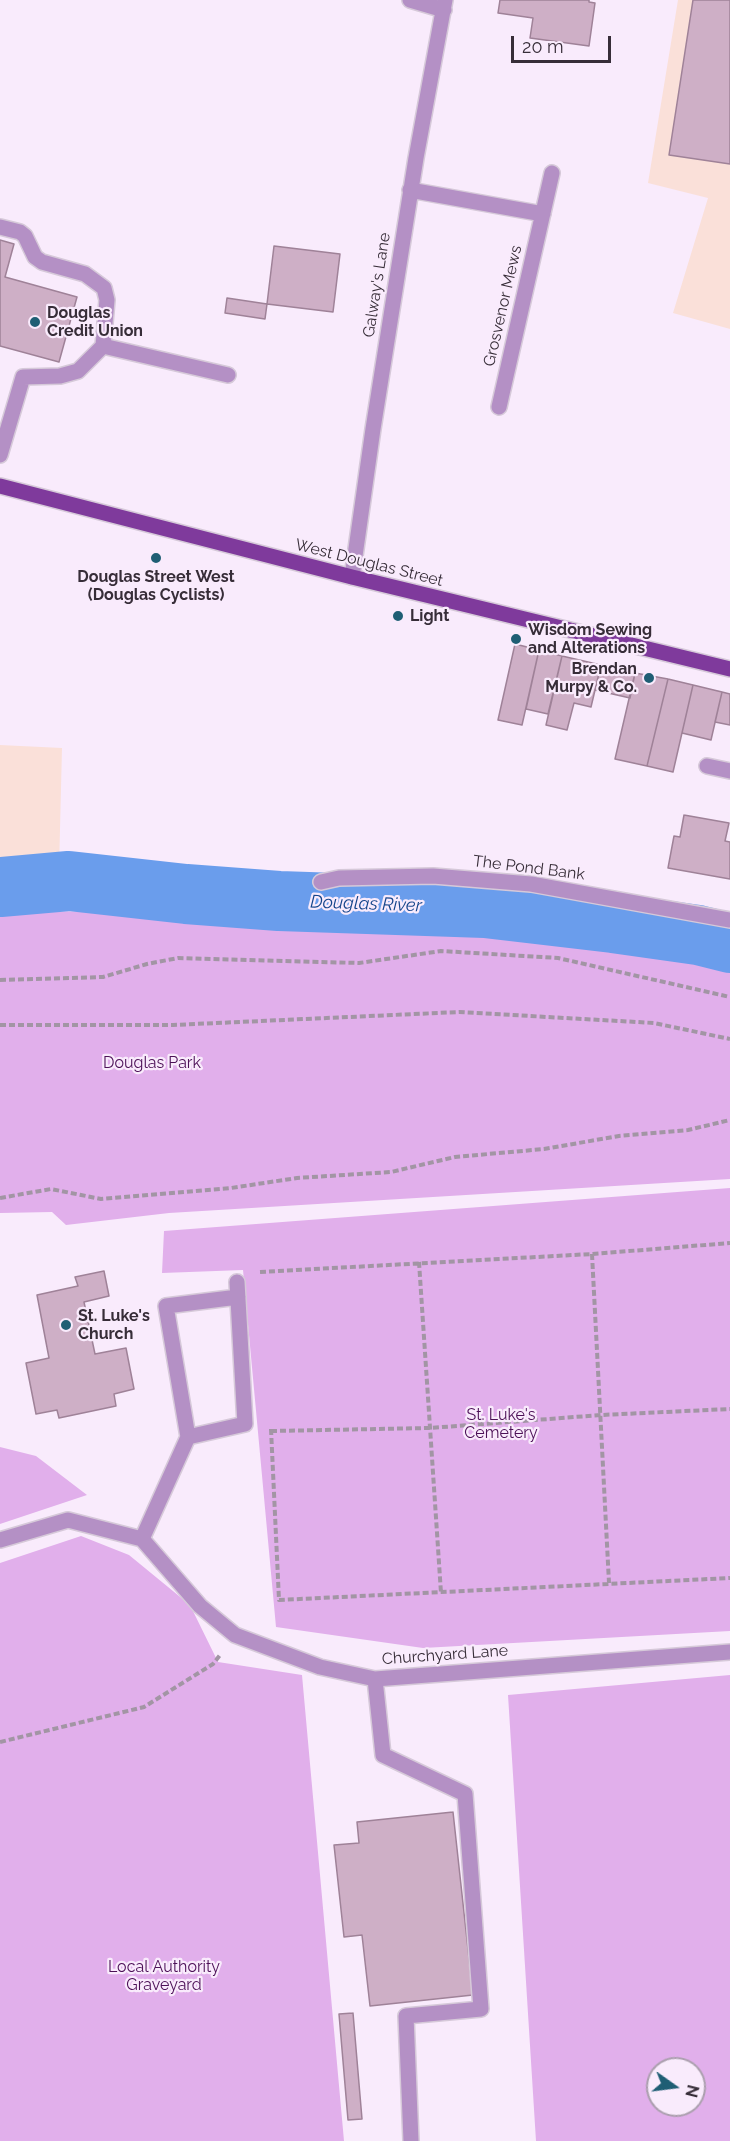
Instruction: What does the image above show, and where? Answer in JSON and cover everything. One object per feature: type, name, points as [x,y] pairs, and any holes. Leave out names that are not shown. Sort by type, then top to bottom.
[{"type":"main road","name":"West Douglas Street","points":[[0,486],[352,577],[730,669]]},
{"type":"street","points":[[410,0],[445,5]]},
{"type":"street","name":"Galway's Lane","points":[[352,577],[410,190],[445,5]]},
{"type":"street","name":"Grosvenor Mews","points":[[499,407],[552,173]]},
{"type":"street","points":[[410,190],[543,214]]},
{"type":"street","points":[[0,227],[20,232],[25,236],[35,257],[42,262],[85,273],[104,288],[107,300],[103,346],[78,371],[60,376],[22,377],[0,455]]},
{"type":"street","points":[[103,346],[228,375]]},
{"type":"street","points":[[706,766],[730,771]]},
{"type":"street","name":"The Pond Bank","points":[[321,882],[339,879],[433,876],[531,884],[730,920]]},
{"type":"street","points":[[0,1540],[68,1520],[142,1539],[188,1437],[166,1306],[238,1289],[245,1424],[188,1437]]},
{"type":"street","name":"Churchyard Lane","points":[[142,1539],[200,1606],[235,1635],[320,1667],[375,1679],[730,1652]]},
{"type":"street","points":[[375,1679],[383,1755],[465,1794],[481,2009],[406,2016],[411,2141]]},
{"type":"path","points":[[0,980],[103,977],[178,958],[359,963],[441,951],[558,958],[730,998]]},
{"type":"path","points":[[0,1025],[173,1025],[459,1012],[654,1023],[730,1040]]},
{"type":"path","points":[[0,1198],[51,1189],[101,1199],[231,1188],[297,1178],[391,1172],[455,1156],[544,1149],[619,1136],[688,1130],[730,1120]]},
{"type":"path","points":[[264,1281],[263,1270],[592,1254],[730,1243]]},
{"type":"path","points":[[592,1254],[609,1583]]},
{"type":"path","points":[[419,1262],[441,1593]]},
{"type":"path","points":[[271,1431],[430,1428],[601,1415],[730,1409]]},
{"type":"path","points":[[270,1419],[279,1600],[730,1578]]},
{"type":"path","points":[[0,1742],[144,1707],[213,1664],[235,1635]]},
{"type":"shaded area","points":[[678,0],[730,0],[730,329],[673,313],[708,198],[648,183]]},
{"type":"shaded area","points":[[0,745],[62,748],[59,870],[35,879],[0,880]]},
{"type":"green space","name":"Douglas Park","points":[[0,911],[548,914],[730,939],[730,1179],[169,1213],[66,1225],[52,1212],[0,1213]]},
{"type":"green space","name":"St. Luke's Cemetery","points":[[730,1188],[730,1631],[423,1648],[276,1627],[243,1270],[162,1273],[164,1231]]},
{"type":"green space","points":[[0,1447],[36,1456],[87,1495],[0,1524]]},
{"type":"green space","name":"Local Authority Graveyard","points":[[81,1536],[129,1555],[190,1605],[218,1662],[302,1675],[344,2141],[0,2141],[0,1563]]},
{"type":"green space","points":[[730,1675],[730,2141],[536,2141],[508,1695]]},
{"type":"building","points":[[500,0],[589,0],[595,3],[589,46],[530,38],[533,18],[498,13]]},
{"type":"building","points":[[693,0],[730,0],[730,164],[669,155]]},
{"type":"building","name":"Douglas Credit Union","points":[[0,240],[14,244],[5,277],[77,297],[59,362],[0,346]]},
{"type":"building","points":[[274,246],[340,254],[333,312],[267,304]]},
{"type":"building","points":[[227,298],[267,304],[265,319],[225,313]]},
{"type":"building","points":[[515,644],[539,650],[522,725],[498,720]]},
{"type":"building","points":[[539,650],[562,656],[548,714],[526,709]]},
{"type":"building","points":[[562,656],[601,665],[591,707],[574,703],[567,730],[546,725]]},
{"type":"building","points":[[601,665],[635,673],[630,698],[595,690]]},
{"type":"building","points":[[635,673],[668,679],[647,766],[615,759]]},
{"type":"building","points":[[668,679],[693,685],[673,772],[647,766]]},
{"type":"building","points":[[693,685],[722,692],[711,740],[682,733]]},
{"type":"building","points":[[722,692],[730,694],[730,725],[715,722]]},
{"type":"building","points":[[684,815],[729,823],[725,841],[730,842],[730,879],[668,868],[674,836],[680,837]]},
{"type":"building","name":"St. Luke's Church","points":[[104,1271],[109,1296],[84,1302],[95,1354],[126,1348],[134,1389],[114,1394],[116,1406],[59,1418],[57,1410],[36,1414],[26,1363],[49,1358],[37,1295],[78,1286],[75,1277]]},
{"type":"building","points":[[453,1812],[473,1995],[370,2006],[362,1935],[344,1937],[334,1845],[359,1843],[357,1822]]},
{"type":"building","points":[[353,2013],[362,2119],[348,2120],[339,2014]]},
{"type":"waterway","name":"Douglas River","points":[[0,887],[69,881],[186,894],[279,901],[485,908],[698,935],[730,943]]},
{"type":"place","name":"Douglas Credit Union","points":[[35,322]]},
{"type":"place","name":"Douglas Street West (Douglas Cyclists)","points":[[156,558]]},
{"type":"place","name":"Light","points":[[398,616]]},
{"type":"place","name":"Wisdom Sewing and Alterations","points":[[516,639]]},
{"type":"place","name":"Brendan Murpy & Co.","points":[[649,678]]},
{"type":"place","name":"St. Luke's Church","points":[[66,1325]]}]
